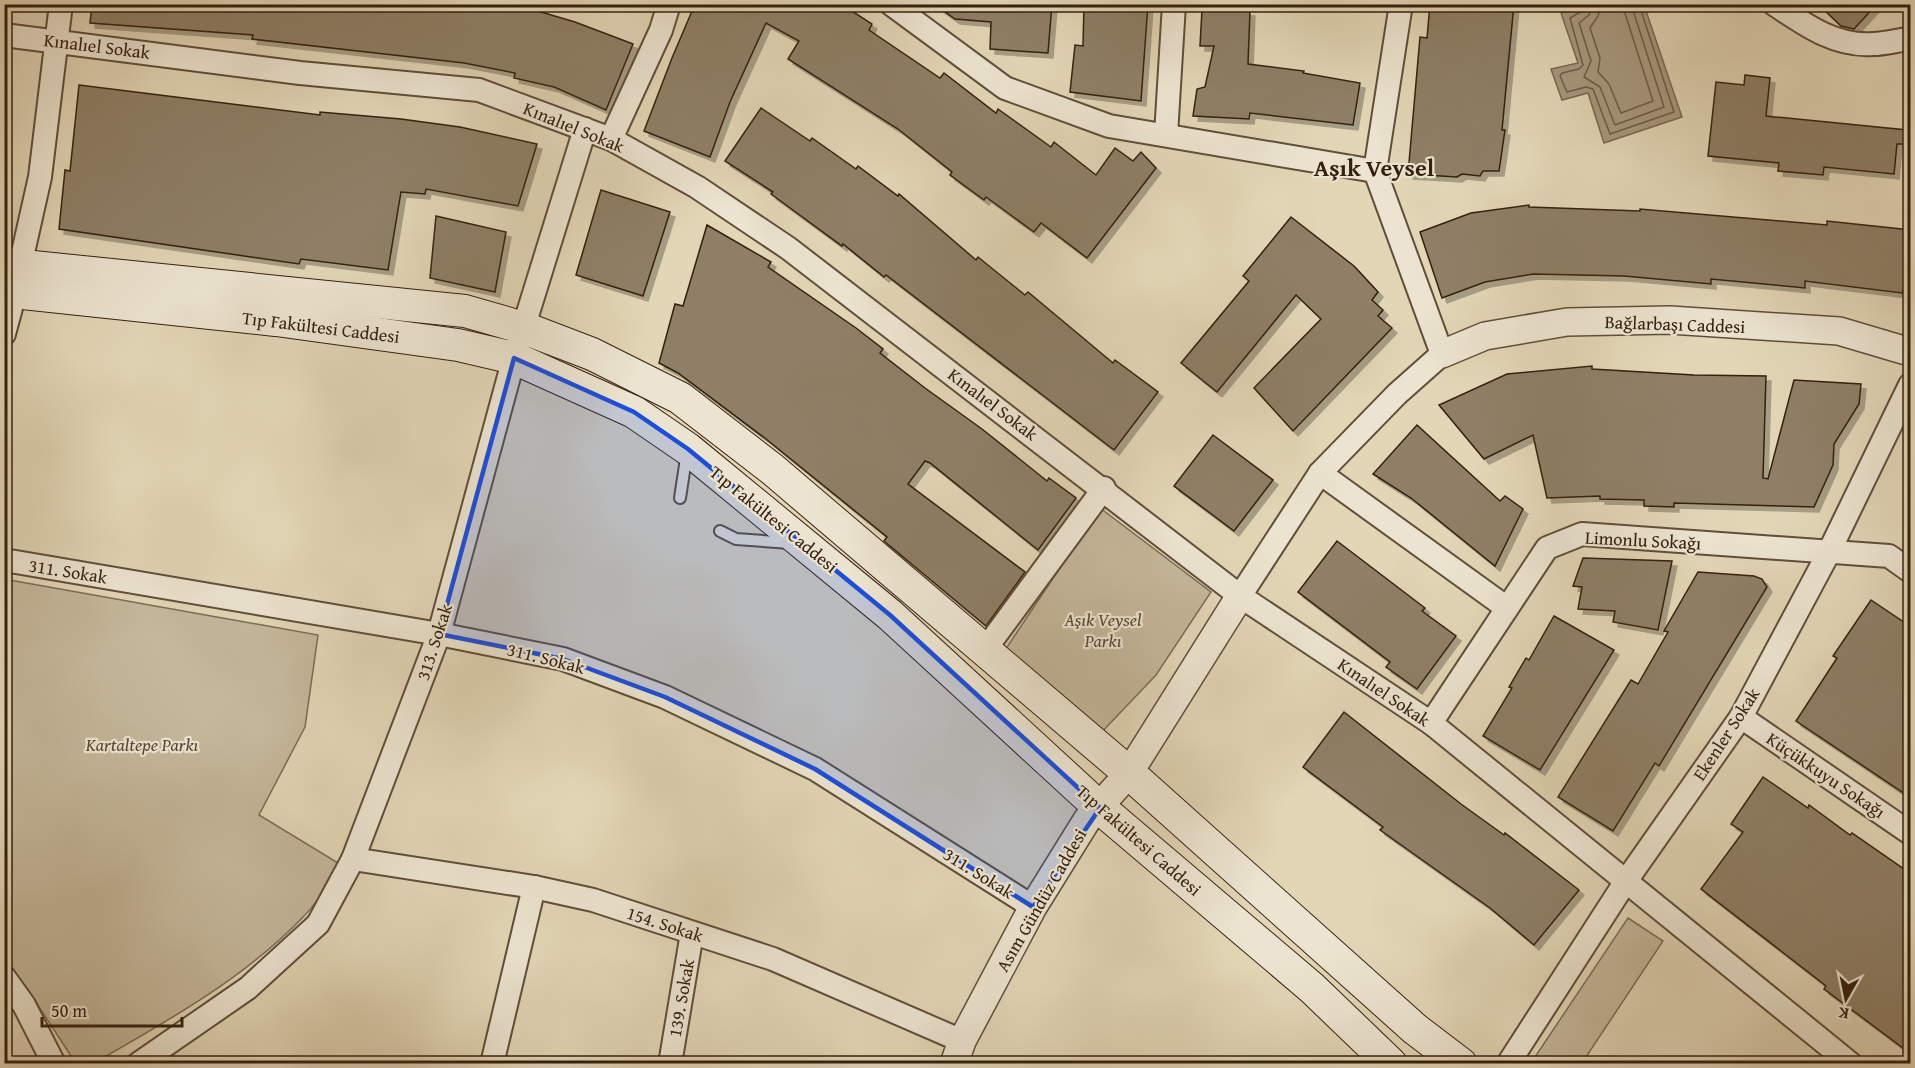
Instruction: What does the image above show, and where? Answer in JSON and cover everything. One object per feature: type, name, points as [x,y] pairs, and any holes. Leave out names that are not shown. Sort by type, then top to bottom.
[{"type":"main road","points":[[11,278],[465,311],[524,328],[592,354],[680,398],[772,469],[1129,773],[1415,1029],[1461,1064]]},
{"type":"main road","name":"Tıp Fakültesi Caddesi","points":[[11,278],[276,320],[458,345],[514,358],[634,412],[687,449],[890,615],[1100,808],[1312,988],[1390,1064]]},
{"type":"street","points":[[4,334],[11,278],[40,177],[61,4]]},
{"type":"street","points":[[611,139],[661,30],[669,4]]},
{"type":"street","points":[[891,4],[1005,88],[1110,126],[1375,171]]},
{"type":"street","points":[[1166,135],[1174,4]]},
{"type":"street","points":[[1240,596],[1320,473],[1397,394],[1442,354],[1375,171],[1401,4]]},
{"type":"street","points":[[1774,4],[1815,31],[1848,43],[1874,45],[1905,37]]},
{"type":"street","name":"Kınalıel Sokak","points":[[4,35],[300,73],[479,90],[611,139],[697,187],[788,248],[1104,488],[1240,596],[1431,723],[1851,1064]]},
{"type":"street","name":"313. Sokak","points":[[138,1064],[248,988],[318,924],[354,859],[439,634],[514,358],[585,129]]},
{"type":"street","name":"Bağlarbaşı Caddesi","points":[[1442,354],[1485,336],[1567,322],[1670,320],[1839,331],[1911,352]]},
{"type":"street","name":"Ekenler Sokak","points":[[1508,1064],[1626,881],[1740,717],[1828,554],[1911,385]]},
{"type":"street","points":[[1320,473],[1507,608]]},
{"type":"street","points":[[984,651],[1104,488]]},
{"type":"street","name":"Limonlu Sokağı","points":[[1431,723],[1547,548],[1582,534],[1828,554],[1890,556],[1911,571]]},
{"type":"street","name":"311. Sokak","points":[[4,560],[439,634],[563,658],[665,697],[814,769],[1033,907]]},
{"type":"street","name":"Asım Gündüz Caddesi","points":[[958,1052],[1033,907],[1087,820],[1129,773],[1240,596]]},
{"type":"street","name":"Küçükkuyu Sokağı","points":[[1740,717],[1911,833]]},
{"type":"street","name":"154. Sokak","points":[[354,859],[534,887],[593,900],[773,959],[958,1052]]},
{"type":"street","points":[[492,1064],[534,887]]},
{"type":"street","name":"139. Sokak","points":[[670,1064],[692,933]]},
{"type":"street","points":[[4,976],[24,1005],[54,1064]]},
{"type":"lane","points":[[680,498],[687,449]]},
{"type":"lane","points":[[720,531],[736,539],[806,544]]},
{"type":"highlighted area","points":[[514,358],[634,412],[688,449],[890,615],[1100,808],[1033,907],[815,769],[665,697],[563,659],[439,634]]},
{"type":"green space","name":"Aşık Veysel Parkı","points":[[1100,508],[1211,592],[1156,675],[1098,736],[1003,653]]},
{"type":"green space","name":"Kartaltepe Parkı","points":[[4,579],[318,635],[305,727],[259,815],[343,866],[308,911],[256,960],[204,998],[94,1063],[81,1063],[73,1059],[26,987],[5,962]]},
{"type":"green space","points":[[1628,918],[1663,941],[1582,1063],[1531,1063]]},
{"type":"water","points":[[1586,5],[1644,5],[1682,117],[1604,143],[1588,93],[1562,100],[1551,69],[1578,63],[1561,13]]},
{"type":"building","points":[[92,4],[514,4],[575,22],[633,44],[606,110],[554,87],[514,78],[515,73],[464,63],[252,39],[253,35],[90,23]]},
{"type":"building","points":[[695,4],[841,4],[872,24],[869,30],[940,78],[944,73],[996,113],[998,109],[1051,147],[1054,142],[1096,175],[1115,148],[1133,161],[1141,152],[1156,168],[1087,258],[1041,223],[1034,232],[986,197],[984,200],[950,175],[952,172],[898,129],[788,59],[799,41],[766,23],[730,102],[710,157],[644,131]]},
{"type":"building","points":[[934,4],[1052,4],[1048,53],[990,49],[991,22],[955,19]]},
{"type":"building","points":[[1084,4],[1148,4],[1141,101],[1070,92],[1075,45],[1083,46]]},
{"type":"building","points":[[1430,4],[1514,4],[1502,130],[1505,130],[1499,171],[1483,171],[1480,176],[1462,174],[1457,177],[1408,174],[1420,37],[1427,38]]},
{"type":"building","points":[[1818,4],[1877,4],[1854,29],[1841,26]]},
{"type":"building","points":[[1202,9],[1250,11],[1248,64],[1304,71],[1303,73],[1360,83],[1353,125],[1250,113],[1249,119],[1193,116],[1197,89],[1205,87],[1214,46],[1200,46]]},
{"type":"building","points":[[1745,75],[1770,78],[1766,116],[1907,130],[1905,144],[1897,144],[1894,174],[1824,167],[1823,175],[1778,171],[1779,163],[1708,156],[1716,82],[1744,85]]},
{"type":"building","points":[[79,85],[320,115],[320,112],[401,119],[460,127],[537,144],[518,206],[426,189],[425,194],[401,192],[388,270],[301,259],[299,264],[59,229],[65,170],[70,171]]},
{"type":"building","points":[[761,108],[810,141],[812,138],[856,169],[858,166],[898,196],[899,194],[976,260],[978,257],[1025,295],[1028,292],[1113,363],[1115,360],[1158,392],[1114,450],[886,275],[884,277],[843,244],[842,246],[771,194],[773,192],[725,161]]},
{"type":"building","points":[[601,190],[670,212],[643,296],[576,275]]},
{"type":"building","points":[[1529,205],[1529,207],[1640,211],[1640,209],[1827,225],[1827,221],[1911,230],[1911,270],[1902,293],[1805,281],[1805,288],[1711,279],[1711,284],[1624,276],[1533,274],[1485,282],[1442,298],[1420,232],[1471,213]]},
{"type":"building","points":[[436,216],[506,232],[495,292],[430,278]]},
{"type":"building","points":[[1291,217],[1354,266],[1378,292],[1372,300],[1383,310],[1378,316],[1392,328],[1293,431],[1254,388],[1321,319],[1296,295],[1217,392],[1181,363],[1249,281],[1243,276]]},
{"type":"building","points":[[707,225],[771,262],[768,267],[856,328],[883,349],[880,353],[925,388],[982,429],[1047,481],[1049,478],[1076,498],[1038,550],[930,463],[925,461],[908,484],[1025,572],[986,626],[884,541],[887,537],[766,439],[678,373],[659,363],[675,304],[683,306]]},
{"type":"building","points":[[1592,366],[1592,369],[1694,375],[1766,376],[1763,478],[1768,479],[1794,380],[1861,384],[1859,404],[1834,444],[1833,465],[1814,507],[1674,503],[1674,507],[1644,506],[1644,500],[1600,499],[1600,496],[1547,498],[1533,435],[1484,459],[1439,405],[1507,374]]},
{"type":"building","points":[[1417,425],[1500,501],[1505,496],[1523,509],[1495,566],[1411,498],[1373,474]]},
{"type":"building","points":[[1213,435],[1273,480],[1234,531],[1174,486]]},
{"type":"building","points":[[1337,541],[1425,608],[1422,611],[1456,636],[1417,689],[1386,667],[1390,662],[1298,592]]},
{"type":"building","points":[[1583,558],[1672,561],[1658,630],[1613,622],[1615,611],[1578,609],[1582,587],[1573,586]]},
{"type":"building","points":[[1698,572],[1754,576],[1762,579],[1767,587],[1659,766],[1655,763],[1613,831],[1558,797],[1631,680],[1638,684],[1668,632],[1664,631]]},
{"type":"building","points":[[1871,600],[1911,627],[1911,798],[1796,721],[1837,658],[1833,656]]},
{"type":"building","points":[[1554,616],[1614,650],[1540,770],[1483,736],[1512,688],[1509,687],[1526,658],[1529,660]]},
{"type":"building","points":[[1344,712],[1461,804],[1504,835],[1505,833],[1579,890],[1534,945],[1490,908],[1380,830],[1383,827],[1303,767]]},
{"type":"building","points":[[1763,777],[1808,808],[1809,805],[1850,835],[1852,833],[1911,874],[1911,1054],[1824,989],[1826,986],[1701,889],[1743,832],[1731,824]]},
{"type":"district","name":"Aşık Veysel","points":[[1374,167]]}]
